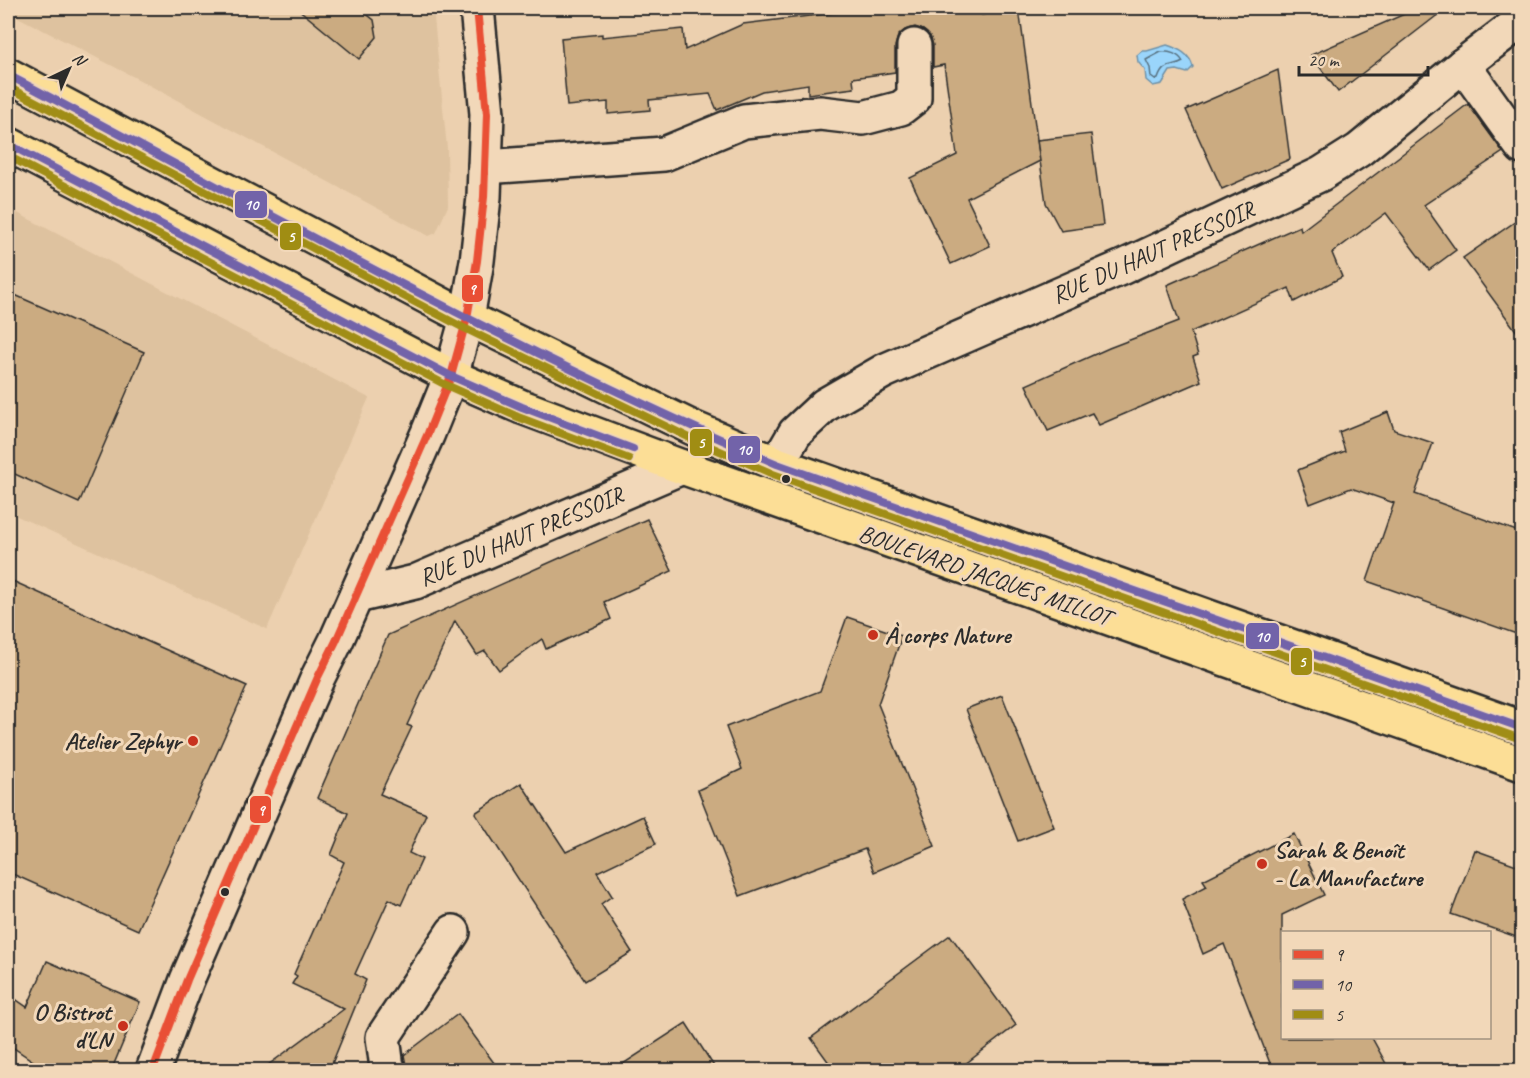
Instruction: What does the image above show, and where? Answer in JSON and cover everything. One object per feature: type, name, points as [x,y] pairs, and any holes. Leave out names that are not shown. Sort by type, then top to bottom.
[{"type":"main road","name":"BOULEVARD JACQUES MILLOT","points":[[8,75],[466,318],[695,429],[777,464],[1522,728]]},
{"type":"main road","name":"BOULEVARD JACQUES MILLOT","points":[[8,144],[451,376],[522,407],[682,467],[1522,764]]},
{"type":"street","points":[[153,1071],[187,980],[318,677],[357,596],[451,376],[466,318],[478,250],[485,167],[487,114],[477,8]]},
{"type":"street","name":"RUE DU HAUT PRESSOIR","points":[[777,464],[795,433],[825,405],[884,371],[1123,267],[1321,174],[1359,150],[1522,20]]},
{"type":"street","points":[[485,167],[664,154],[744,121],[820,113],[863,118],[902,108],[914,98],[914,46]]},
{"type":"street","points":[[1463,65],[1522,147]]},
{"type":"street","name":"RUE DU HAUT PRESSOIR","points":[[357,596],[415,582],[682,467]]},
{"type":"street","points":[[389,1071],[383,1037],[453,932]]},
{"type":"shaded area","points":[[8,8],[433,8],[447,148],[448,206],[436,233],[429,236],[134,77],[8,12]]},
{"type":"shaded area","points":[[8,208],[369,398],[267,629],[8,512]]},
{"type":"water","points":[[1167,45],[1183,53],[1193,67],[1187,73],[1177,70],[1170,71],[1162,84],[1153,86],[1146,80],[1145,70],[1138,62],[1137,55],[1142,51]]},
{"type":"building","points":[[297,8],[359,8],[374,20],[377,37],[359,59]]},
{"type":"building","points":[[841,8],[981,8],[982,15],[1019,9],[1040,161],[967,198],[990,246],[951,264],[910,178],[957,155],[944,65],[933,67],[933,45],[930,36],[915,27],[905,30],[898,36],[895,46],[895,72],[853,78],[854,88],[808,94],[808,84],[762,91],[717,110],[710,94],[649,100],[650,110],[608,114],[608,102],[567,106],[561,38],[602,34],[602,37],[683,29],[685,50],[743,24],[842,12]]},
{"type":"building","points":[[1418,8],[1442,8],[1444,10],[1338,92],[1311,55]]},
{"type":"building","points":[[1278,70],[1290,159],[1222,189],[1186,110]]},
{"type":"building","points":[[1468,104],[1503,152],[1424,205],[1456,250],[1429,270],[1386,213],[1332,253],[1342,277],[1294,302],[1289,288],[1191,332],[1198,355],[1193,357],[1201,381],[1099,425],[1092,413],[1048,431],[1026,385],[1109,348],[1179,321],[1167,285],[1300,226],[1301,231]]},
{"type":"building","points":[[1091,134],[1103,225],[1061,231],[1046,203],[1037,140]]},
{"type":"building","points":[[1522,217],[1522,339],[1463,258]]},
{"type":"building","points":[[8,292],[144,352],[79,503],[8,471]]},
{"type":"building","points":[[1388,412],[1394,430],[1433,443],[1415,494],[1522,533],[1522,636],[1367,581],[1394,503],[1351,488],[1310,504],[1298,470],[1345,451],[1339,432]]},
{"type":"building","points":[[647,519],[672,571],[604,602],[611,619],[546,649],[542,639],[499,670],[485,651],[477,655],[455,621],[407,725],[412,727],[380,794],[426,814],[409,853],[422,859],[401,905],[389,899],[355,974],[366,980],[329,1071],[260,1071],[344,1009],[292,984],[297,976],[294,974],[344,862],[331,855],[348,813],[317,798],[388,635]]},
{"type":"building","points":[[8,579],[247,686],[138,930],[8,872]]},
{"type":"building","points":[[847,617],[902,636],[878,704],[935,846],[874,872],[865,849],[740,896],[698,790],[742,769],[726,727],[820,691]]},
{"type":"building","points":[[1002,695],[1054,827],[1018,841],[966,709]]},
{"type":"building","points":[[521,783],[566,852],[643,816],[656,844],[597,872],[612,896],[601,904],[632,952],[585,981],[475,813]]},
{"type":"building","points":[[1294,834],[1324,895],[1282,915],[1281,1039],[1373,1039],[1390,1071],[1273,1071],[1224,944],[1203,954],[1182,899],[1207,886],[1203,880]]},
{"type":"building","points":[[1475,850],[1522,867],[1522,939],[1451,914]]},
{"type":"building","points":[[950,935],[1016,1025],[956,1071],[835,1071],[811,1038]]},
{"type":"building","points":[[47,961],[140,1002],[111,1071],[48,1071],[8,1044],[8,994],[27,1007]]},
{"type":"building","points":[[458,1014],[500,1071],[407,1071],[404,1055]]},
{"type":"building","points":[[686,1023],[717,1071],[612,1071]]},
{"type":"transit line","name":"9","points":[[153,1070],[187,980],[451,376],[467,318],[477,261],[484,197],[487,114],[477,8]]},
{"type":"transit line","name":"10","points":[[8,75],[485,327],[777,464],[1522,728]]},
{"type":"transit line","name":"5","points":[[8,87],[462,327],[690,438],[773,474],[1518,738]]},
{"type":"transit line","name":"10","points":[[8,144],[451,376],[522,407],[633,449]]},
{"type":"transit line","name":"5","points":[[8,156],[446,385],[518,417],[629,459]]},
{"type":"place","name":"À corps Nature","points":[[873,635]]},
{"type":"place","name":"Atelier Zephyr","points":[[193,741]]},
{"type":"place","name":"Sarah & Benoît - La Manufacture","points":[[1262,864]]},
{"type":"place","name":"O Bistrot d'LN","points":[[123,1026]]}]
